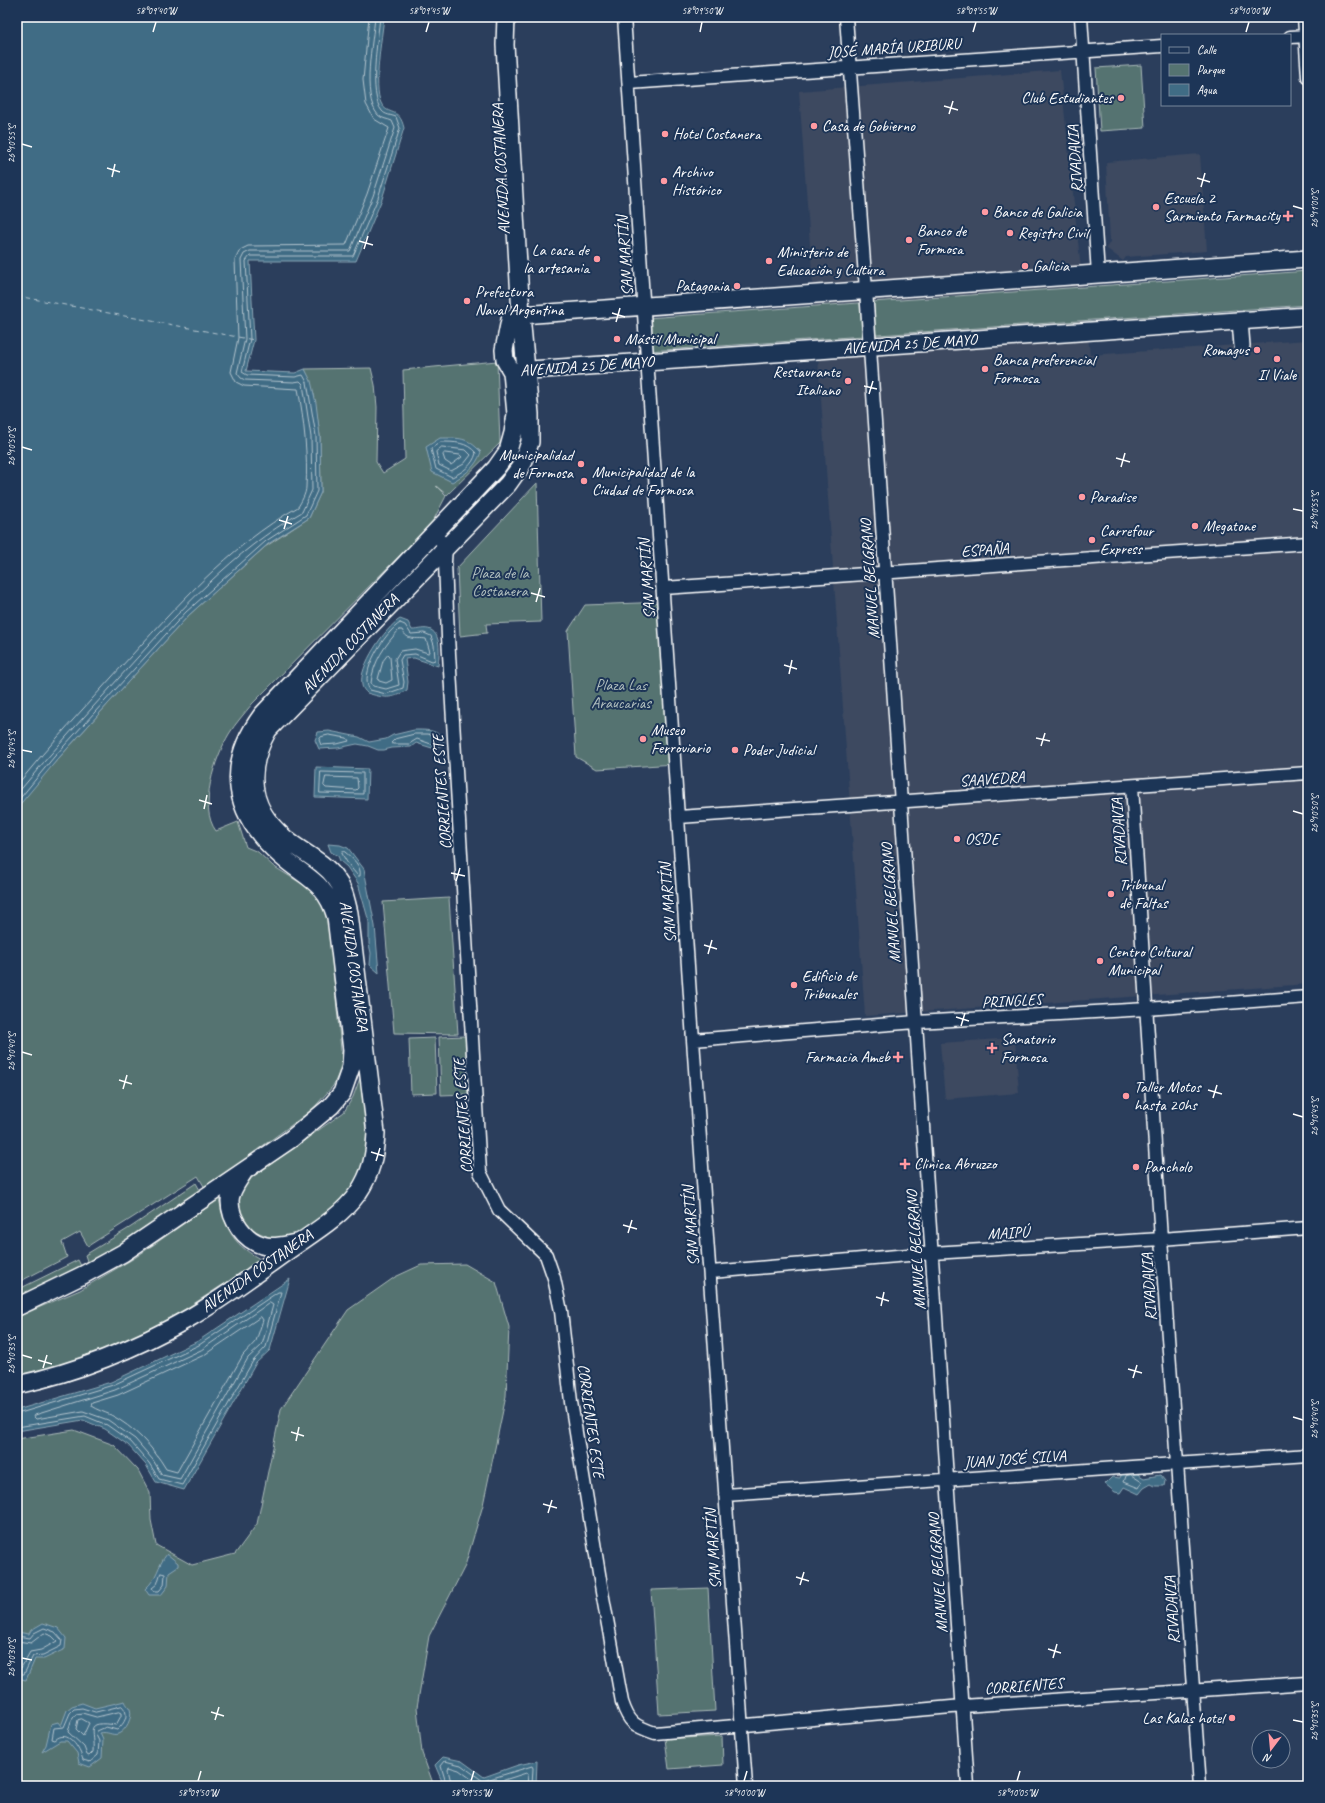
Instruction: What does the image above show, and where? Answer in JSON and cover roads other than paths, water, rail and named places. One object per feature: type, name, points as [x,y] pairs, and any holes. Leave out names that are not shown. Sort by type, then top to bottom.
[{"type":"main road","name":"AVENIDA COSTANERA","points":[[495,17],[494,46],[516,318]]},
{"type":"main road","name":"AVENIDA COSTANERA","points":[[17,1385],[44,1379],[79,1368],[153,1337],[191,1317],[229,1293],[328,1223],[357,1193],[372,1166],[375,1153],[376,1133],[349,913],[345,894],[336,878],[323,866],[289,842],[272,827],[260,810],[254,784],[254,766],[260,745],[268,730],[508,484],[523,463],[530,442],[519,371],[516,318],[505,45],[506,17]]},
{"type":"main road","points":[[516,318],[645,306],[1308,259]]},
{"type":"main road","name":"AVENIDA 25 DE MAYO","points":[[519,371],[1308,316]]},
{"type":"main road","name":"AVENIDA COSTANERA","points":[[17,1307],[84,1275],[122,1253],[290,1140],[331,1106],[342,1093],[349,1078],[352,1050],[336,917],[332,901],[322,888],[311,878],[266,842],[244,810],[239,794],[237,777],[245,741],[262,715],[496,468],[508,451],[514,433],[519,371]]},
{"type":"main road","points":[[244,1171],[234,1187],[230,1200],[233,1214],[240,1230],[249,1240],[263,1246],[276,1247],[300,1242]]},
{"type":"street","name":"SAN MARTÍN","points":[[624,17],[649,362],[693,1040],[711,1272],[746,1786]]},
{"type":"street","name":"MANUEL BELGRANO","points":[[846,17],[886,573],[900,801],[968,1786]]},
{"type":"street","name":"RIVADAVIA","points":[[1081,17],[1098,274]]},
{"type":"street","points":[[1304,17],[1307,36],[1308,77]]},
{"type":"street","points":[[1291,37],[1307,36]]},
{"type":"street","name":"JOSÉ MARÍA URIBURU","points":[[629,83],[1161,46]]},
{"type":"street","points":[[1240,321],[1242,346]]},
{"type":"street","points":[[434,534],[446,546]]},
{"type":"street","name":"ESPAÑA","points":[[664,588],[1308,543]]},
{"type":"street","name":"CORRIENTES ESTE","points":[[446,546],[445,562],[449,645],[480,1172],[499,1210],[546,1255],[554,1278],[561,1311],[571,1402],[602,1592],[622,1702],[627,1716],[636,1726],[654,1733],[742,1726]]},
{"type":"street","name":"SAAVEDRA","points":[[679,817],[1308,774]]},
{"type":"street","name":"RIVADAVIA","points":[[1132,786],[1161,1240],[1179,1464],[1200,1786]]},
{"type":"street","name":"PRINGLES","points":[[693,1040],[916,1022],[1147,1009],[1308,997]]},
{"type":"street","name":"MAIPÚ","points":[[711,1272],[932,1253],[1161,1240],[1308,1228]]},
{"type":"street","name":"JUAN JOSÉ SILVA","points":[[725,1495],[1308,1455]]},
{"type":"street","name":"CORRIENTES","points":[[742,1726],[963,1706],[1193,1692],[1308,1683]]},
{"type":"water","points":[[17,17],[384,17],[378,74],[379,96],[384,107],[399,117],[404,128],[382,199],[356,261],[250,261],[254,340],[246,371],[295,373],[305,369],[311,381],[316,403],[320,436],[321,492],[309,518],[268,544],[189,615],[57,760],[17,808]]},
{"type":"water","points":[[440,438],[463,439],[472,443],[481,452],[470,470],[452,482],[432,472],[426,447]]},
{"type":"water","points":[[400,619],[408,622],[412,630],[426,629],[431,630],[434,633],[437,637],[439,646],[438,666],[414,658],[405,659],[408,682],[407,690],[392,697],[378,696],[367,693],[362,686],[362,677],[368,659],[380,639]]},
{"type":"water","points":[[414,730],[437,733],[443,740],[444,745],[432,748],[416,743],[411,747],[378,750],[357,744],[338,748],[319,749],[315,740],[318,732],[329,731],[359,737],[369,742],[386,739],[393,735]]},
{"type":"water","points":[[316,767],[368,769],[367,799],[315,797]]},
{"type":"water","points":[[328,844],[340,845],[348,848],[364,869],[375,926],[379,973],[370,965],[371,953],[369,944],[369,922],[358,883],[347,867],[340,861],[338,856],[331,852]]},
{"type":"water","points":[[290,1279],[270,1350],[256,1363],[184,1490],[156,1482],[146,1465],[128,1445],[105,1429],[83,1420],[17,1431],[17,1410],[111,1382],[198,1341]]},
{"type":"water","points":[[1122,1473],[1136,1473],[1144,1478],[1160,1475],[1165,1481],[1164,1486],[1155,1486],[1151,1484],[1144,1488],[1139,1494],[1124,1487],[1120,1493],[1115,1492],[1105,1484],[1112,1477],[1120,1478]]},
{"type":"water","points":[[167,1554],[178,1563],[178,1566],[169,1572],[168,1586],[161,1595],[149,1595],[145,1589],[153,1581]]},
{"type":"water","points":[[43,1623],[58,1628],[66,1638],[65,1649],[44,1659],[35,1659],[26,1680],[17,1678],[17,1632],[29,1634],[31,1630]]},
{"type":"water","points":[[125,1701],[131,1712],[130,1720],[124,1730],[118,1734],[100,1733],[103,1740],[102,1758],[90,1767],[79,1763],[77,1753],[67,1741],[60,1741],[42,1752],[46,1745],[51,1724],[58,1722],[61,1726],[67,1710],[72,1706],[82,1703],[95,1708]]},
{"type":"water","points":[[443,1757],[462,1761],[484,1777],[518,1765],[537,1761],[536,1786],[444,1786],[435,1765]]},
{"type":"place","name":"Club Estudiantes","points":[[1121,98]]},
{"type":"place","name":"Casa de Gobierno","points":[[814,126]]},
{"type":"place","name":"Hotel Costanera","points":[[665,134]]},
{"type":"place","name":"Archivo Histórico","points":[[664,181]]},
{"type":"place","name":"Escuela 2 Sarmiento","points":[[1156,207]]},
{"type":"place","name":"Banco de Galicia","points":[[985,212]]},
{"type":"place","name":"Farmacity","points":[[1288,216]]},
{"type":"place","name":"Registro Civil","points":[[1010,233]]},
{"type":"place","name":"Banco de Formosa","points":[[909,240]]},
{"type":"place","name":"La casa de la artesania","points":[[597,259]]},
{"type":"place","name":"Ministerio de Educación y Cultura","points":[[769,261]]},
{"type":"place","name":"Galicia","points":[[1025,266]]},
{"type":"place","name":"Patagonia","points":[[737,286]]},
{"type":"place","name":"Prefectura Naval Argentina","points":[[467,301]]},
{"type":"place","name":"Mástil Municipal","points":[[617,339]]},
{"type":"place","name":"Romagus","points":[[1257,350]]},
{"type":"place","name":"Il Viale","points":[[1277,359]]},
{"type":"place","name":"Banca preferencial Formosa","points":[[985,369]]},
{"type":"place","name":"Restaurante Italiano","points":[[848,381]]},
{"type":"place","name":"Municipalidad de Formosa","points":[[581,464]]},
{"type":"place","name":"Municipalidad de la Ciudad de Formosa","points":[[584,481]]},
{"type":"place","name":"Paradise","points":[[1082,497]]},
{"type":"place","name":"Megatone","points":[[1195,526]]},
{"type":"place","name":"Carrefour Express","points":[[1092,540]]},
{"type":"place","name":"Museo Ferroviario","points":[[643,739]]},
{"type":"place","name":"Poder Judicial","points":[[735,750]]},
{"type":"place","name":"OSDE","points":[[957,839]]},
{"type":"place","name":"Tribunal de Faltas","points":[[1111,894]]},
{"type":"place","name":"Centro Cultural Municipal","points":[[1100,961]]},
{"type":"place","name":"Edificio de Tribunales","points":[[794,985]]},
{"type":"place","name":"Sanatorio Formosa","points":[[992,1048]]},
{"type":"place","name":"Farmacia Ameb","points":[[898,1057]]},
{"type":"place","name":"Taller Motos hasta 20hs","points":[[1126,1096]]},
{"type":"place","name":"Clinica Abruzzo","points":[[905,1164]]},
{"type":"place","name":"Pancholo","points":[[1136,1167]]},
{"type":"place","name":"Las Kalas hotel","points":[[1232,1718]]},
{"type":"park label","name":"Plaza de la Costanera","points":[[500,582]]},
{"type":"park label","name":"Plaza Las Araucarias","points":[[621,694]]}]
